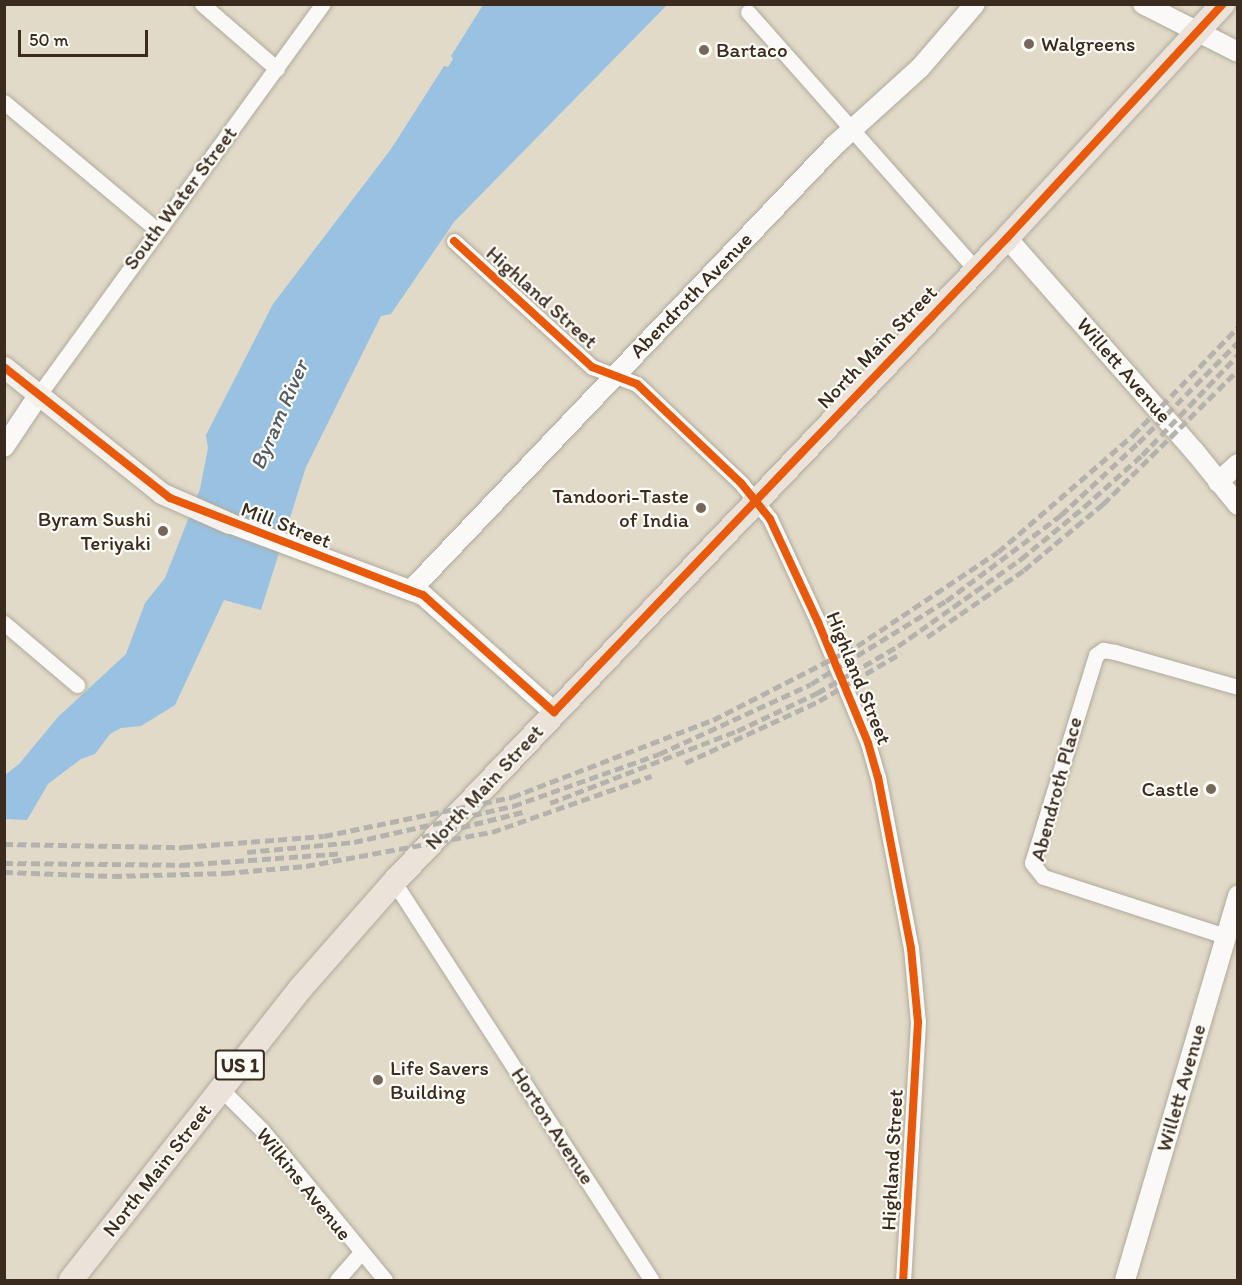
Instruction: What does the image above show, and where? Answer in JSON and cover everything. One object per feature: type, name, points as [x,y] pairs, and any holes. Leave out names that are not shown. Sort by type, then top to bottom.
[{"type":"main road","name":"North Main Street","points":[[70,1281],[300,989],[394,882],[1007,238],[1223,4]]},
{"type":"main road","name":"Mill Street","points":[[4,367],[40,393],[170,498],[229,523]]},
{"type":"street","points":[[202,4],[277,69]]},
{"type":"street","name":"South Water Street","points":[[40,393],[156,229],[277,69],[323,4]]},
{"type":"street","name":"Abendroth Avenue","points":[[412,589],[614,375],[852,129],[920,68],[975,4]]},
{"type":"street","points":[[1143,4],[1195,33],[1238,52]]},
{"type":"street","points":[[748,12],[975,270]]},
{"type":"street","points":[[4,102],[156,229]]},
{"type":"street","name":"Willett Avenue","points":[[1007,238],[1238,505]]},
{"type":"street","name":"Highland Street","points":[[454,242],[592,367],[637,384],[756,500],[779,539],[868,743],[904,907],[918,1022],[903,1281]]},
{"type":"street","points":[[4,447],[40,393]]},
{"type":"street","points":[[1218,482],[1238,464]]},
{"type":"street","name":"Mill Street","points":[[229,523],[290,547],[412,589],[447,614],[554,712]]},
{"type":"street","points":[[4,622],[76,685]]},
{"type":"street","name":"Abendroth Place","points":[[1225,936],[1042,878],[1032,863],[1096,655],[1103,651],[1115,652],[1238,687]]},
{"type":"street","name":"Horton Avenue","points":[[394,882],[651,1281]]},
{"type":"street","name":"Willett Avenue","points":[[1125,1281],[1238,895]]},
{"type":"street","name":"Wilkins Avenue","points":[[220,1089],[262,1130],[360,1254],[385,1281]]},
{"type":"street","points":[[336,1281],[360,1254]]},
{"type":"water","name":"Byram River","points":[[483,5],[667,5],[454,222],[391,314],[381,316],[306,467],[261,610],[224,600],[175,705],[141,726],[121,728],[110,734],[95,754],[81,759],[48,784],[27,820],[5,819],[5,775],[19,764],[58,717],[126,654],[145,603],[165,578],[200,489],[208,448],[206,435],[273,304],[391,149],[444,66],[448,67],[453,59],[451,56]]},
{"type":"railway","points":[[4,844],[184,847],[324,836],[512,797],[713,720],[857,646],[998,552],[1133,435],[1238,327]]},
{"type":"railway","points":[[247,852],[354,842],[513,806],[659,754],[811,684],[946,601],[1061,515],[1138,443],[1238,342]]},
{"type":"railway","points":[[550,803],[737,731],[817,693],[898,646],[1021,559],[1084,507],[1142,455],[1238,355]]},
{"type":"railway","points":[[927,637],[1024,570],[1103,504],[1238,370]]},
{"type":"railway","points":[[685,763],[819,701],[901,653]]},
{"type":"railway","points":[[4,872],[113,876],[226,873],[306,866],[492,832],[651,776]]},
{"type":"railway","points":[[422,837],[527,811]]},
{"type":"railway","points":[[4,863],[181,865],[343,853]]},
{"type":"cycle path","points":[[4,367],[170,498],[423,595],[554,712],[1007,238],[1223,4]]},
{"type":"cycle path","points":[[454,241],[592,367],[637,384],[741,483],[770,519],[818,622],[868,743],[878,777],[911,948],[918,1022],[903,1280]]},
{"type":"place","name":"Walgreens","points":[[1029,44]]},
{"type":"place","name":"Bartaco","points":[[704,50]]},
{"type":"place","name":"Tandoori-Taste of India","points":[[701,508]]},
{"type":"place","name":"Byram Sushi Teriyaki","points":[[163,531]]},
{"type":"place","name":"Castle","points":[[1211,789]]},
{"type":"place","name":"Life Savers Building","points":[[378,1080]]}]
